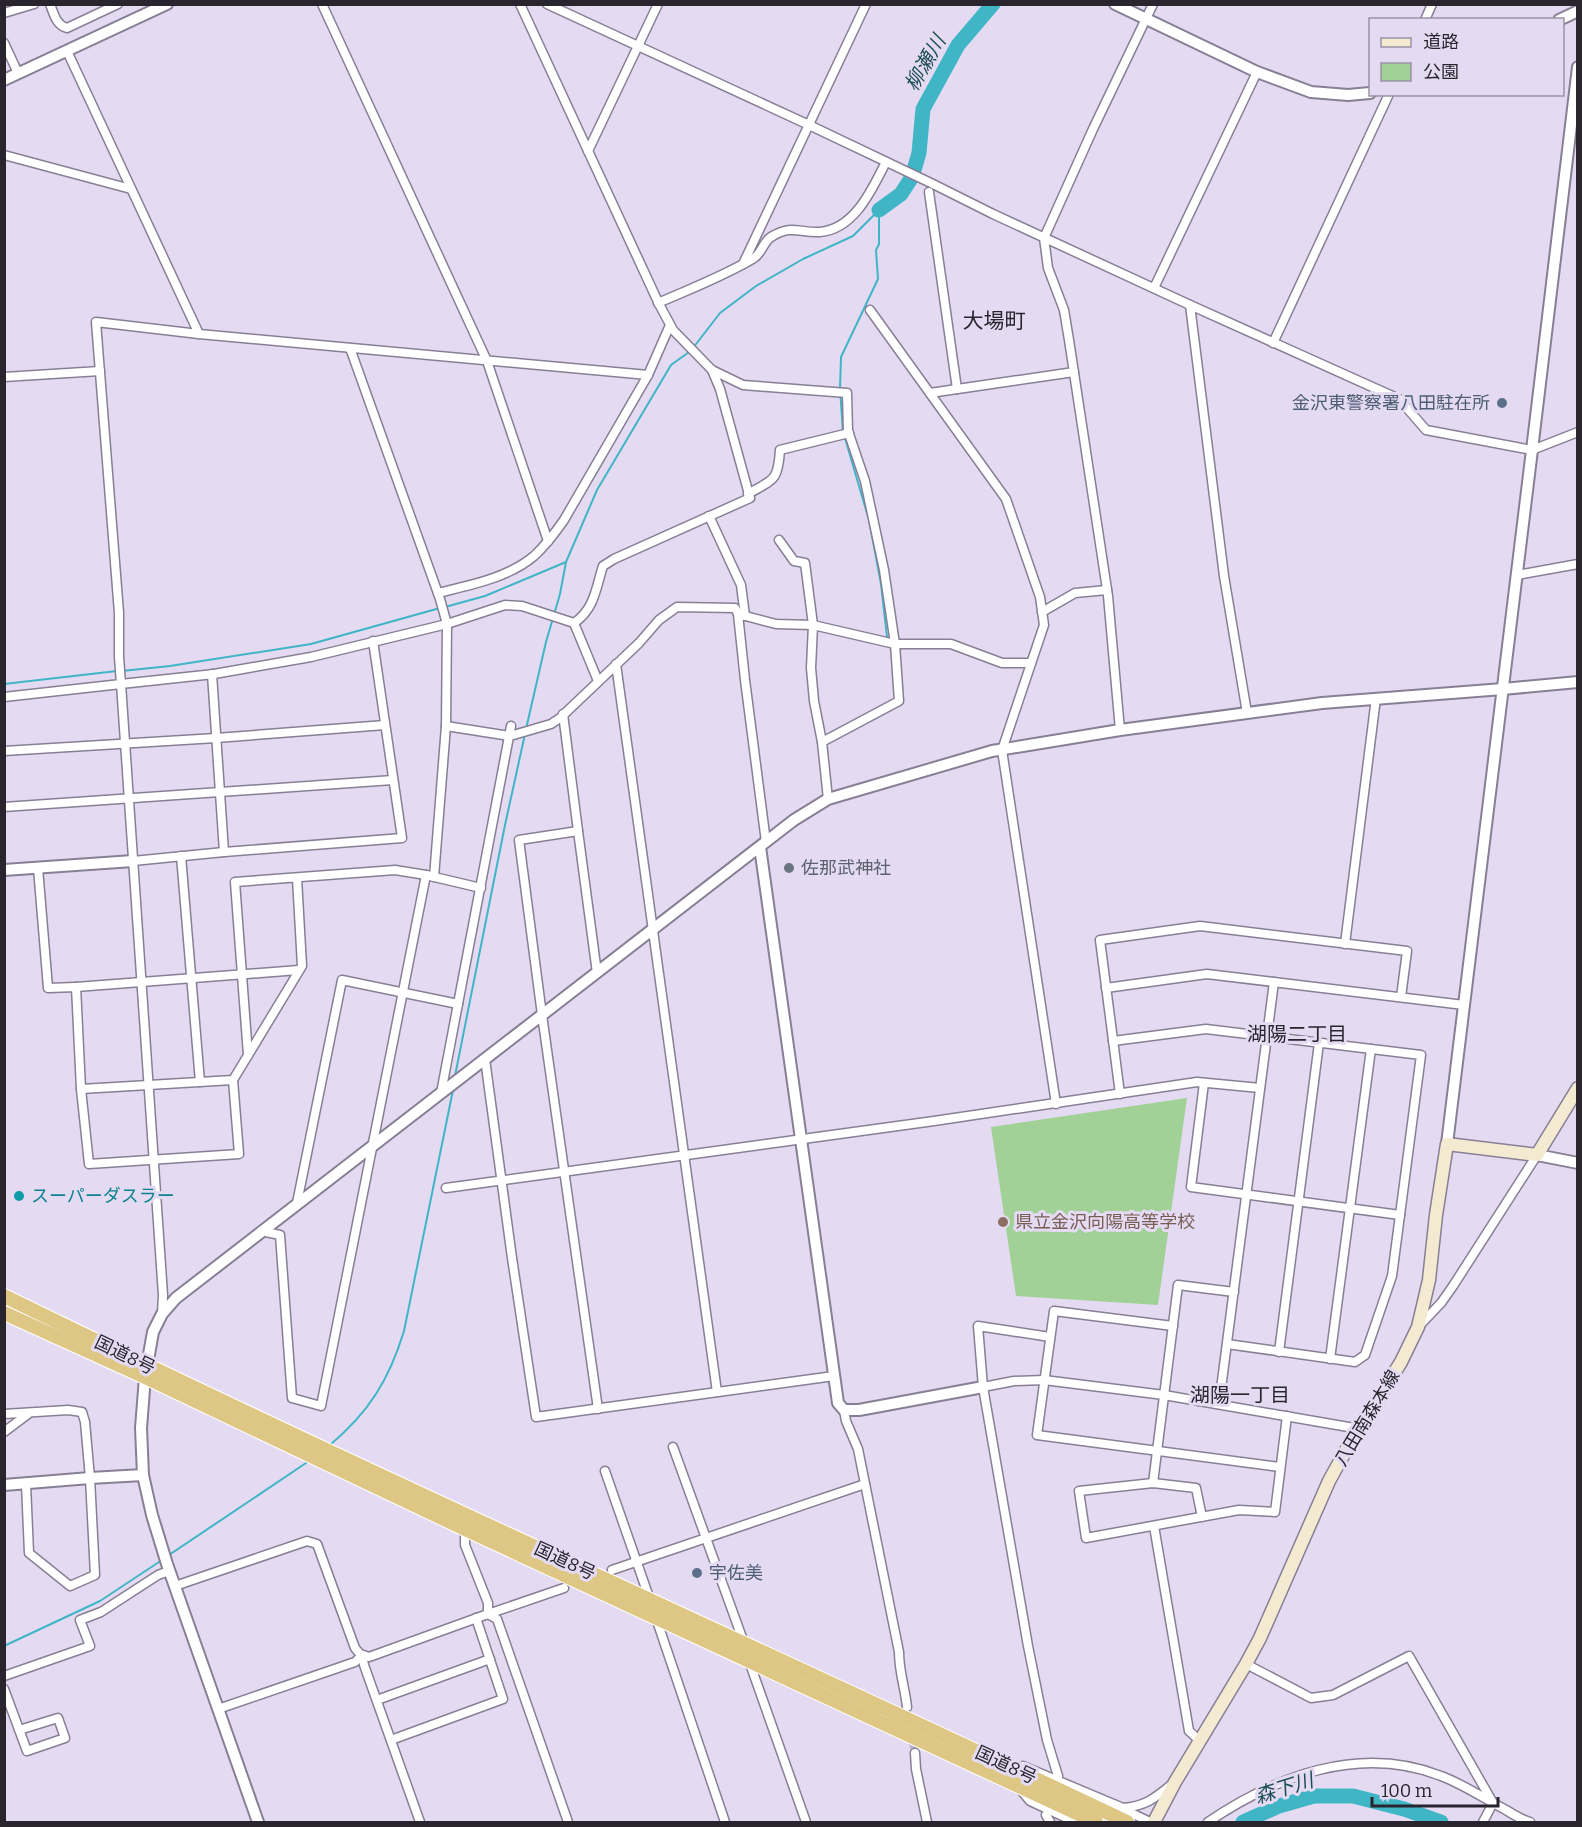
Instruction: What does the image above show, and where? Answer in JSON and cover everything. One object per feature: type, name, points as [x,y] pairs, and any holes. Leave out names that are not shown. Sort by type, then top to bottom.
[{"type":"highway","name":"国道8号","points":[[4,1296],[146,1372]]},
{"type":"highway","name":"国道8号","points":[[4,1313],[146,1372],[306,1447],[465,1529],[1096,1822]]},
{"type":"highway","name":"国道8号","points":[[334,1461],[650,1600],[1127,1822]]},
{"type":"main road","points":[[1447,1144],[1536,1155],[1577,1087]]},
{"type":"main road","name":"八田南森本線","points":[[1152,1822],[1260,1638],[1329,1481],[1401,1362],[1418,1327],[1428,1280],[1447,1144]]},
{"type":"street","points":[[4,13],[34,4]]},
{"type":"street","points":[[50,4],[58,22],[67,28],[118,4]]},
{"type":"street","points":[[4,80],[167,4]]},
{"type":"street","points":[[322,4],[487,361],[548,541]]},
{"type":"street","points":[[520,4],[658,303],[676,333],[710,368],[743,385],[847,393],[849,433],[865,481],[884,570],[895,644],[899,701],[822,742]]},
{"type":"street","points":[[547,4],[809,125],[1044,238],[1399,399],[1426,430],[1532,450],[1578,432]]},
{"type":"street","points":[[588,152],[658,4]]},
{"type":"street","points":[[743,264],[866,4]]},
{"type":"street","points":[[1115,4],[1257,72],[1311,92],[1348,95],[1369,93]]},
{"type":"street","points":[[1120,730],[1107,590],[1074,372],[1064,310],[1048,268],[1044,238],[1092,129],[1153,4]]},
{"type":"street","points":[[1426,18],[1432,4]]},
{"type":"street","points":[[1563,18],[1578,11]]},
{"type":"street","points":[[4,43],[18,74]]},
{"type":"street","points":[[67,51],[200,334]]},
{"type":"street","points":[[1447,1144],[1578,67]]},
{"type":"street","points":[[1154,288],[1257,72]]},
{"type":"street","points":[[1273,343],[1388,96]]},
{"type":"street","points":[[4,155],[131,189]]},
{"type":"street","points":[[658,303],[743,264],[758,255],[768,238],[787,229],[819,232],[833,230],[861,207],[887,162]]},
{"type":"street","points":[[929,192],[957,389]]},
{"type":"street","points":[[1190,305],[1224,576],[1247,713]]},
{"type":"street","points":[[870,310],[1006,499],[1040,597],[1044,625],[1002,750],[1056,1104]]},
{"type":"street","points":[[162,1314],[163,1295],[119,657],[119,613],[96,322],[200,334],[648,375]]},
{"type":"street","points":[[439,596],[511,570],[532,557],[548,541],[564,520],[648,375],[670,325]]},
{"type":"street","points":[[261,1231],[280,1235],[292,1398],[321,1406],[403,992],[430,876],[446,726],[446,622],[439,596],[350,348]]},
{"type":"street","points":[[4,697],[121,682],[212,674],[311,657],[505,605],[535,609],[572,622],[580,619],[597,594],[603,566],[750,498],[720,389],[710,368]]},
{"type":"street","points":[[4,377],[100,371]]},
{"type":"street","points":[[930,393],[1074,372]]},
{"type":"street","points":[[748,494],[773,480],[779,469],[780,450],[849,433]]},
{"type":"street","points":[[709,516],[741,585],[745,680],[763,844],[834,1376],[838,1403],[844,1410],[846,1421],[858,1449],[899,1652],[899,1671],[905,1689],[907,1707]]},
{"type":"street","points":[[779,540],[794,561],[805,563],[813,625],[811,668],[814,701],[822,742],[828,799]]},
{"type":"street","points":[[1517,575],[1578,564]]},
{"type":"street","points":[[1042,612],[1075,593],[1107,590]]},
{"type":"street","points":[[446,726],[511,732],[550,724],[639,643],[659,620],[677,607],[735,608],[742,615],[776,624],[813,625],[895,644],[951,644],[1002,663],[1031,663]]},
{"type":"street","points":[[572,622],[598,681]]},
{"type":"street","points":[[4,870],[402,838],[373,641]]},
{"type":"street","points":[[616,664],[717,1392]]},
{"type":"street","points":[[212,674],[224,852]]},
{"type":"street","points":[[258,1822],[167,1563],[143,1476],[141,1428],[146,1372],[153,1332],[162,1314],[176,1298],[794,820],[828,799],[967,758],[1120,730],[1322,703],[1578,682]]},
{"type":"street","points":[[1345,944],[1376,699]]},
{"type":"street","points":[[563,714],[597,972]]},
{"type":"street","points":[[4,751],[385,725]]},
{"type":"street","points":[[442,1092],[511,732]]},
{"type":"street","points":[[4,807],[393,780]]},
{"type":"street","points":[[578,831],[519,840],[598,1409]]},
{"type":"street","points":[[181,856],[200,1082]]},
{"type":"street","points":[[38,868],[48,988],[299,970]]},
{"type":"street","points":[[248,1055],[235,882],[395,870],[481,888]]},
{"type":"street","points":[[76,987],[81,1089],[89,1164],[239,1154],[233,1080],[302,966],[297,878]]},
{"type":"street","points":[[1120,1094],[1100,940],[1200,926],[1407,951],[1401,997]]},
{"type":"street","points":[[1106,988],[1207,974],[1464,1005]]},
{"type":"street","points":[[297,1203],[342,980],[458,1004]]},
{"type":"street","points":[[1219,1404],[1274,982]]},
{"type":"street","points":[[1113,1041],[1206,1029],[1421,1055],[1392,1276],[1365,1356],[1355,1362],[1227,1344]]},
{"type":"street","points":[[1279,1352],[1319,1043]]},
{"type":"street","points":[[1330,1359],[1371,1049]]},
{"type":"street","points":[[485,1059],[536,1417],[834,1376]]},
{"type":"street","points":[[81,1089],[233,1080]]},
{"type":"street","points":[[446,1188],[1056,1104],[1197,1082],[1260,1088]]},
{"type":"street","points":[[1204,1083],[1191,1187],[1400,1215]]},
{"type":"street","points":[[1418,1327],[1441,1303],[1453,1286],[1536,1155],[1578,1163]]},
{"type":"street","points":[[1153,1483],[1178,1285],[1234,1292]]},
{"type":"street","points":[[1173,1326],[1054,1311],[1037,1436],[1280,1467]]},
{"type":"street","points":[[1050,1337],[978,1326],[983,1387],[1028,1647],[1047,1740],[1058,1776]]},
{"type":"street","points":[[844,1410],[859,1410],[1014,1381],[1044,1380],[1164,1395],[1360,1429]]},
{"type":"street","points":[[4,1414],[68,1410],[82,1412],[90,1478],[95,1575],[70,1586],[29,1552],[26,1484]]},
{"type":"street","points":[[4,1432],[28,1413]]},
{"type":"street","points":[[1202,1516],[1196,1488],[1153,1483],[1079,1491],[1086,1538],[1239,1510],[1275,1512],[1287,1416]]},
{"type":"street","points":[[673,1447],[744,1643]]},
{"type":"street","points":[[605,1471],[650,1600]]},
{"type":"street","points":[[4,1485],[143,1476]]},
{"type":"street","points":[[612,1570],[865,1484]]},
{"type":"street","points":[[1154,1526],[1189,1731],[1200,1740]]},
{"type":"street","points":[[465,1529],[465,1545],[488,1603],[488,1614]]},
{"type":"street","points":[[175,1586],[307,1540],[316,1544],[355,1648],[360,1654],[369,1657],[564,1588]]},
{"type":"street","points":[[4,1676],[90,1646],[80,1620],[101,1612],[158,1575],[167,1563]]},
{"type":"street","points":[[488,1614],[497,1619],[568,1822]]},
{"type":"street","points":[[391,1740],[504,1699],[476,1618]]},
{"type":"street","points":[[656,1618],[725,1822]]},
{"type":"street","points":[[362,1655],[420,1822]]},
{"type":"street","points":[[218,1708],[355,1662],[362,1655]]},
{"type":"street","points":[[1246,1664],[1311,1698],[1333,1695],[1409,1656],[1492,1805]]},
{"type":"street","points":[[377,1700],[490,1659]]},
{"type":"street","points":[[749,1661],[806,1822]]},
{"type":"street","points":[[4,1689],[19,1730],[27,1751],[65,1738],[58,1718],[19,1730]]},
{"type":"street","points":[[952,1739],[1039,1772],[1152,1822]]},
{"type":"street","points":[[915,1753],[927,1822]]},
{"type":"street","points":[[1208,1822],[1227,1809],[1269,1787],[1310,1772],[1361,1763],[1385,1763],[1442,1776],[1492,1805],[1530,1822]]},
{"type":"street","points":[[1123,1809],[1139,1807],[1157,1797],[1175,1782]]},
{"type":"street","points":[[1018,1786],[1030,1801],[1075,1822]]},
{"type":"street","points":[[1483,1822],[1492,1805]]},
{"type":"green space","points":[[1187,1098],[1158,1305],[1016,1296],[991,1127]]},
{"type":"waterway","name":"柳瀬川","points":[[879,210],[901,194],[912,177],[919,153],[923,109],[958,45],[993,4]]},
{"type":"waterway","points":[[693,348],[720,313],[756,286],[803,259],[853,236],[879,210]]},
{"type":"waterway","points":[[843,433],[840,388],[841,357],[878,279],[876,250],[879,244],[879,210]]},
{"type":"waterway","points":[[526,729],[566,562],[597,490],[671,365],[689,352]]},
{"type":"waterway","points":[[845,438],[869,520],[881,584],[887,637]]},
{"type":"waterway","points":[[445,607],[485,596],[566,562]]},
{"type":"waterway","points":[[122,671],[170,666],[311,644],[440,608]]},
{"type":"waterway","points":[[4,684],[117,671]]},
{"type":"waterway","points":[[455,1076],[525,734]]},
{"type":"waterway","points":[[330,1445],[367,1407],[384,1380],[398,1349],[404,1331],[453,1090]]},
{"type":"waterway","points":[[169,1555],[309,1461]]},
{"type":"waterway","points":[[4,1646],[100,1601],[162,1560]]},
{"type":"waterway","name":"森下川","points":[[1243,1822],[1279,1806],[1314,1796],[1353,1796],[1404,1809],[1441,1822]]},
{"type":"tunnel","points":[[908,1717],[915,1753]]},
{"type":"place","name":"金沢東警察署八田駐在所","points":[[1502,403]]},
{"type":"place","name":"佐那武神社","points":[[789,868]]},
{"type":"place","name":"スーパーダスラー","points":[[19,1196]]},
{"type":"place","name":"県立金沢向陽高等学校","points":[[1003,1222]]},
{"type":"place","name":"宇佐美","points":[[697,1573]]},
{"type":"district","name":"大場町","points":[[994,321]]},
{"type":"district","name":"湖陽二丁目","points":[[1297,1034]]},
{"type":"district","name":"湖陽一丁目","points":[[1240,1395]]}]
